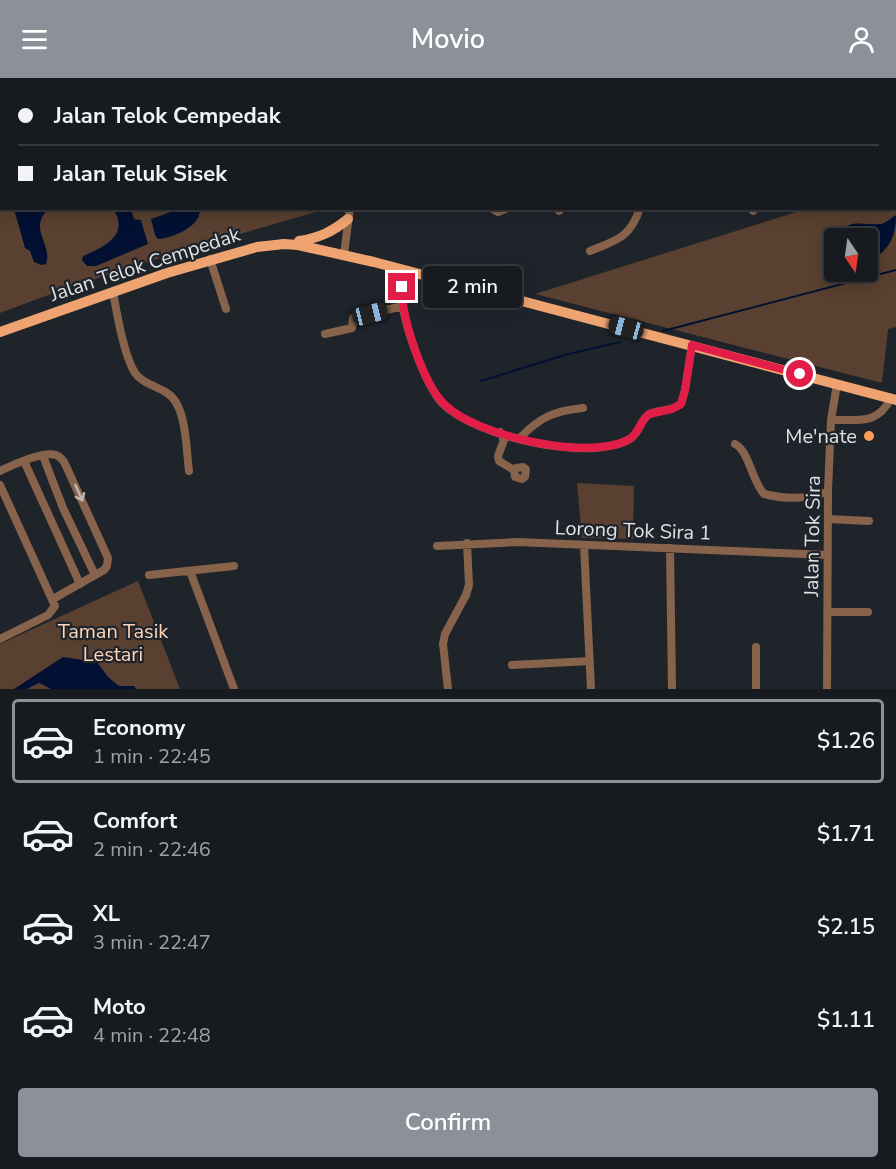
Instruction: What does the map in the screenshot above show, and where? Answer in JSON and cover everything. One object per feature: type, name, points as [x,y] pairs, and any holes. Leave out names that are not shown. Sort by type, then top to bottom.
[{"type":"main road","points":[[284,244],[330,233],[349,214]]},
{"type":"main road","name":"Jalan Telok Cempedak","points":[[0,332],[210,259],[257,247],[284,244],[344,254],[893,399]]},
{"type":"street","points":[[590,251],[624,236],[635,223],[639,210]]},
{"type":"street","points":[[344,254],[349,214]]},
{"type":"street","points":[[210,259],[226,309]]},
{"type":"street","points":[[405,270],[402,287],[403,306],[418,356],[436,395],[452,411],[500,432],[520,438],[558,447],[607,447],[634,436],[649,414],[672,409],[681,404],[692,345]]},
{"type":"street","points":[[112,292],[132,369],[143,381],[173,397],[179,407],[189,471]]},
{"type":"street","points":[[325,334],[352,328],[353,318],[403,306]]},
{"type":"street","name":"Jalan Tok Sira","points":[[827,689],[828,491],[831,420],[837,384]]},
{"type":"street","points":[[831,420],[879,416],[893,399]]},
{"type":"street","points":[[520,438],[541,418],[558,412],[583,408]]},
{"type":"street","points":[[500,432],[504,440],[498,458],[514,471]]},
{"type":"street","points":[[735,444],[743,451],[759,489],[764,494],[774,497],[811,497],[828,491]]},
{"type":"street","points":[[0,471],[43,456],[55,454],[63,460],[108,558],[107,566],[95,575],[53,599]]},
{"type":"street","points":[[43,456],[63,507],[95,575]]},
{"type":"street","points":[[24,461],[80,584]]},
{"type":"street","points":[[0,485],[55,606],[48,615],[0,639]]},
{"type":"street","points":[[828,519],[869,520]]},
{"type":"street","name":"Lorong Tok Sira 1","points":[[437,546],[518,542],[827,555]]},
{"type":"street","points":[[448,689],[443,644],[445,634],[469,585],[467,543]]},
{"type":"street","points":[[584,545],[591,689]]},
{"type":"street","points":[[670,548],[672,689]]},
{"type":"street","points":[[149,575],[234,566]]},
{"type":"street","points":[[190,571],[234,689]]},
{"type":"street","points":[[828,612],[868,612]]},
{"type":"street","points":[[756,646],[756,689]]},
{"type":"street","points":[[512,665],[590,661]]},
{"type":"green space","points":[[0,210],[324,210],[121,270],[0,313]]},
{"type":"green space","points":[[803,210],[896,210],[896,327],[888,329],[882,383],[535,294]]},
{"type":"green space","points":[[577,483],[634,486],[633,539],[582,538]]},
{"type":"green space","name":"Taman Tasik Lestari","points":[[138,581],[180,689],[0,689],[0,644]]},
{"type":"water","points":[[14,210],[48,210],[40,223],[46,250],[46,264],[34,262],[30,251],[25,248]]},
{"type":"water","points":[[113,210],[131,210],[134,219],[141,220],[148,244],[96,266],[87,266],[82,260],[83,256],[113,239],[119,226]]},
{"type":"water","points":[[176,210],[200,210],[196,221],[191,226],[171,236],[158,239],[151,219]]},
{"type":"water","points":[[896,215],[892,238],[878,255],[878,228],[843,228],[851,224],[884,223]]},
{"type":"water","points":[[63,657],[97,662],[108,677],[119,686],[134,686],[136,689],[51,689],[39,683],[27,689],[14,689]]},
{"type":"waterway","points":[[663,331],[896,270]]},
{"type":"waterway","points":[[481,381],[568,354],[620,342]]},
{"type":"place","name":"Me'nate","points":[[869,436]]},
{"type":"route","points":[[402,287],[403,306],[418,356],[432,389],[443,404],[484,427],[544,445],[572,449],[607,447],[627,441],[639,431],[649,414],[672,409],[681,404],[692,345],[800,374]]}]
